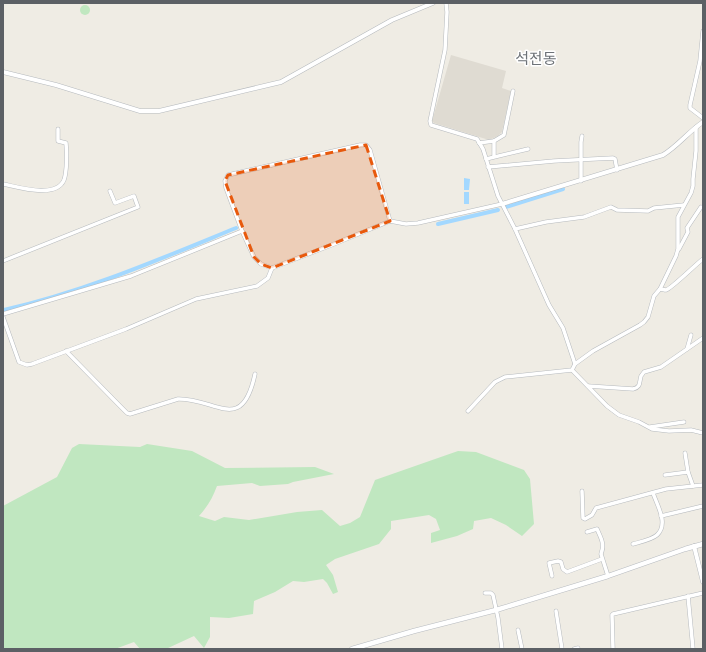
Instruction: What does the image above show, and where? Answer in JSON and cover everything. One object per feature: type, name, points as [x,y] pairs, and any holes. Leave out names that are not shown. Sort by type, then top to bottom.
[{"type":"main road","points":[[352,649],[496,610],[608,576],[703,544]]},
{"type":"street","points":[[3,72],[56,85],[140,111],[159,111],[281,82],[392,20],[433,3]]},
{"type":"street","points":[[446,3],[445,50],[430,121],[431,125],[478,139],[486,158],[498,196],[515,229],[549,305],[562,328],[575,364]]},
{"type":"street","points":[[703,31],[700,62],[693,87],[690,108],[703,118]]},
{"type":"street","points":[[479,143],[494,141],[504,135],[514,92]]},
{"type":"street","points":[[390,221],[370,150],[366,145],[360,145],[228,175],[225,181],[226,188],[242,231],[254,257],[261,264],[272,268],[390,221],[406,224],[418,223],[502,204],[664,155],[672,150],[688,133],[703,122]]},
{"type":"street","points":[[677,252],[677,222],[679,214],[691,193],[693,186],[696,128]]},
{"type":"street","points":[[3,184],[33,190],[49,190],[60,185],[65,178],[66,143],[58,141],[58,129]]},
{"type":"street","points":[[581,181],[580,142],[582,136]]},
{"type":"street","points":[[494,141],[494,156]]},
{"type":"street","points":[[486,158],[528,150]]},
{"type":"street","points":[[488,167],[580,159],[613,158],[615,159],[617,170]]},
{"type":"street","points":[[3,261],[138,207],[134,196],[115,203],[110,191]]},
{"type":"street","points":[[515,229],[584,216],[611,207],[617,210],[648,211],[654,208],[684,205]]},
{"type":"street","points":[[572,370],[575,364],[593,351],[644,322],[648,317],[654,296],[660,289],[688,232],[687,228],[701,207]]},
{"type":"street","points":[[3,314],[131,276],[242,231]]},
{"type":"street","points":[[660,289],[667,290],[703,259]]},
{"type":"street","points":[[3,317],[19,362],[23,364],[32,364],[126,329],[196,299],[257,286],[268,278],[272,268]]},
{"type":"street","points":[[687,349],[691,336]]},
{"type":"street","points":[[588,386],[638,388],[640,385],[641,376],[644,372],[661,367],[703,338]]},
{"type":"street","points":[[66,351],[119,406],[130,414],[185,398],[226,410],[237,408],[244,403],[249,395],[255,374]]},
{"type":"street","points":[[572,370],[607,406],[619,415],[648,427],[669,431],[691,430],[703,433]]},
{"type":"street","points":[[468,411],[495,382],[505,377],[572,370]]},
{"type":"street","points":[[648,427],[684,422]]},
{"type":"street","points":[[685,453],[688,472],[693,486]]},
{"type":"street","points":[[665,476],[688,472]]},
{"type":"street","points":[[582,491],[582,511],[583,518],[585,519],[592,515],[596,508],[666,489],[703,486]]},
{"type":"street","points":[[633,544],[656,536],[661,530],[663,519],[653,493]]},
{"type":"street","points":[[662,516],[703,506]]},
{"type":"street","points":[[587,532],[597,529],[603,542],[604,548],[600,554],[608,576]]},
{"type":"street","points":[[694,546],[703,582]]},
{"type":"street","points":[[552,576],[549,563],[560,562],[563,569],[567,572],[602,559]]},
{"type":"street","points":[[486,593],[491,592],[493,595],[502,649]]},
{"type":"street","points":[[612,649],[613,614],[703,593]]},
{"type":"street","points":[[688,596],[693,649]]},
{"type":"street","points":[[556,611],[562,649]]},
{"type":"street","points":[[518,630],[522,649]]},
{"type":"highlighted area","points":[[366,145],[390,221],[272,268],[261,264],[254,257],[225,181],[228,175]]},
{"type":"shaded area","points":[[451,55],[506,71],[502,88],[511,91],[502,132],[498,136],[489,140],[434,123],[432,121]]},
{"type":"green space","points":[[83,5],[87,5],[89,6],[89,14],[83,15],[80,12],[80,8]]},
{"type":"green space","points":[[79,444],[140,447],[147,444],[192,451],[225,468],[315,467],[334,474],[288,484],[260,486],[252,483],[217,486],[210,501],[199,516],[215,521],[224,517],[249,520],[297,512],[322,510],[340,526],[350,523],[360,517],[375,480],[458,451],[476,452],[524,470],[530,479],[534,524],[522,536],[506,525],[491,518],[474,521],[473,529],[457,536],[431,543],[431,533],[440,530],[436,519],[429,515],[391,521],[391,529],[379,544],[335,559],[326,565],[333,575],[338,592],[333,594],[323,579],[304,582],[293,581],[275,592],[254,601],[253,614],[229,618],[210,617],[210,637],[204,648],[194,636],[166,649],[140,649],[134,642],[115,649],[3,649],[3,506],[57,477],[72,448]]},
{"type":"water","points":[[464,178],[470,179],[469,190],[464,190]]},
{"type":"water","points":[[464,192],[469,192],[469,204],[464,204]]},
{"type":"waterway","points":[[506,207],[563,189]]},
{"type":"waterway","points":[[438,224],[498,210]]},
{"type":"waterway","points":[[4,310],[34,303],[122,274],[236,228]]},
{"type":"district","name":"석전동","points":[[536,59]]}]
